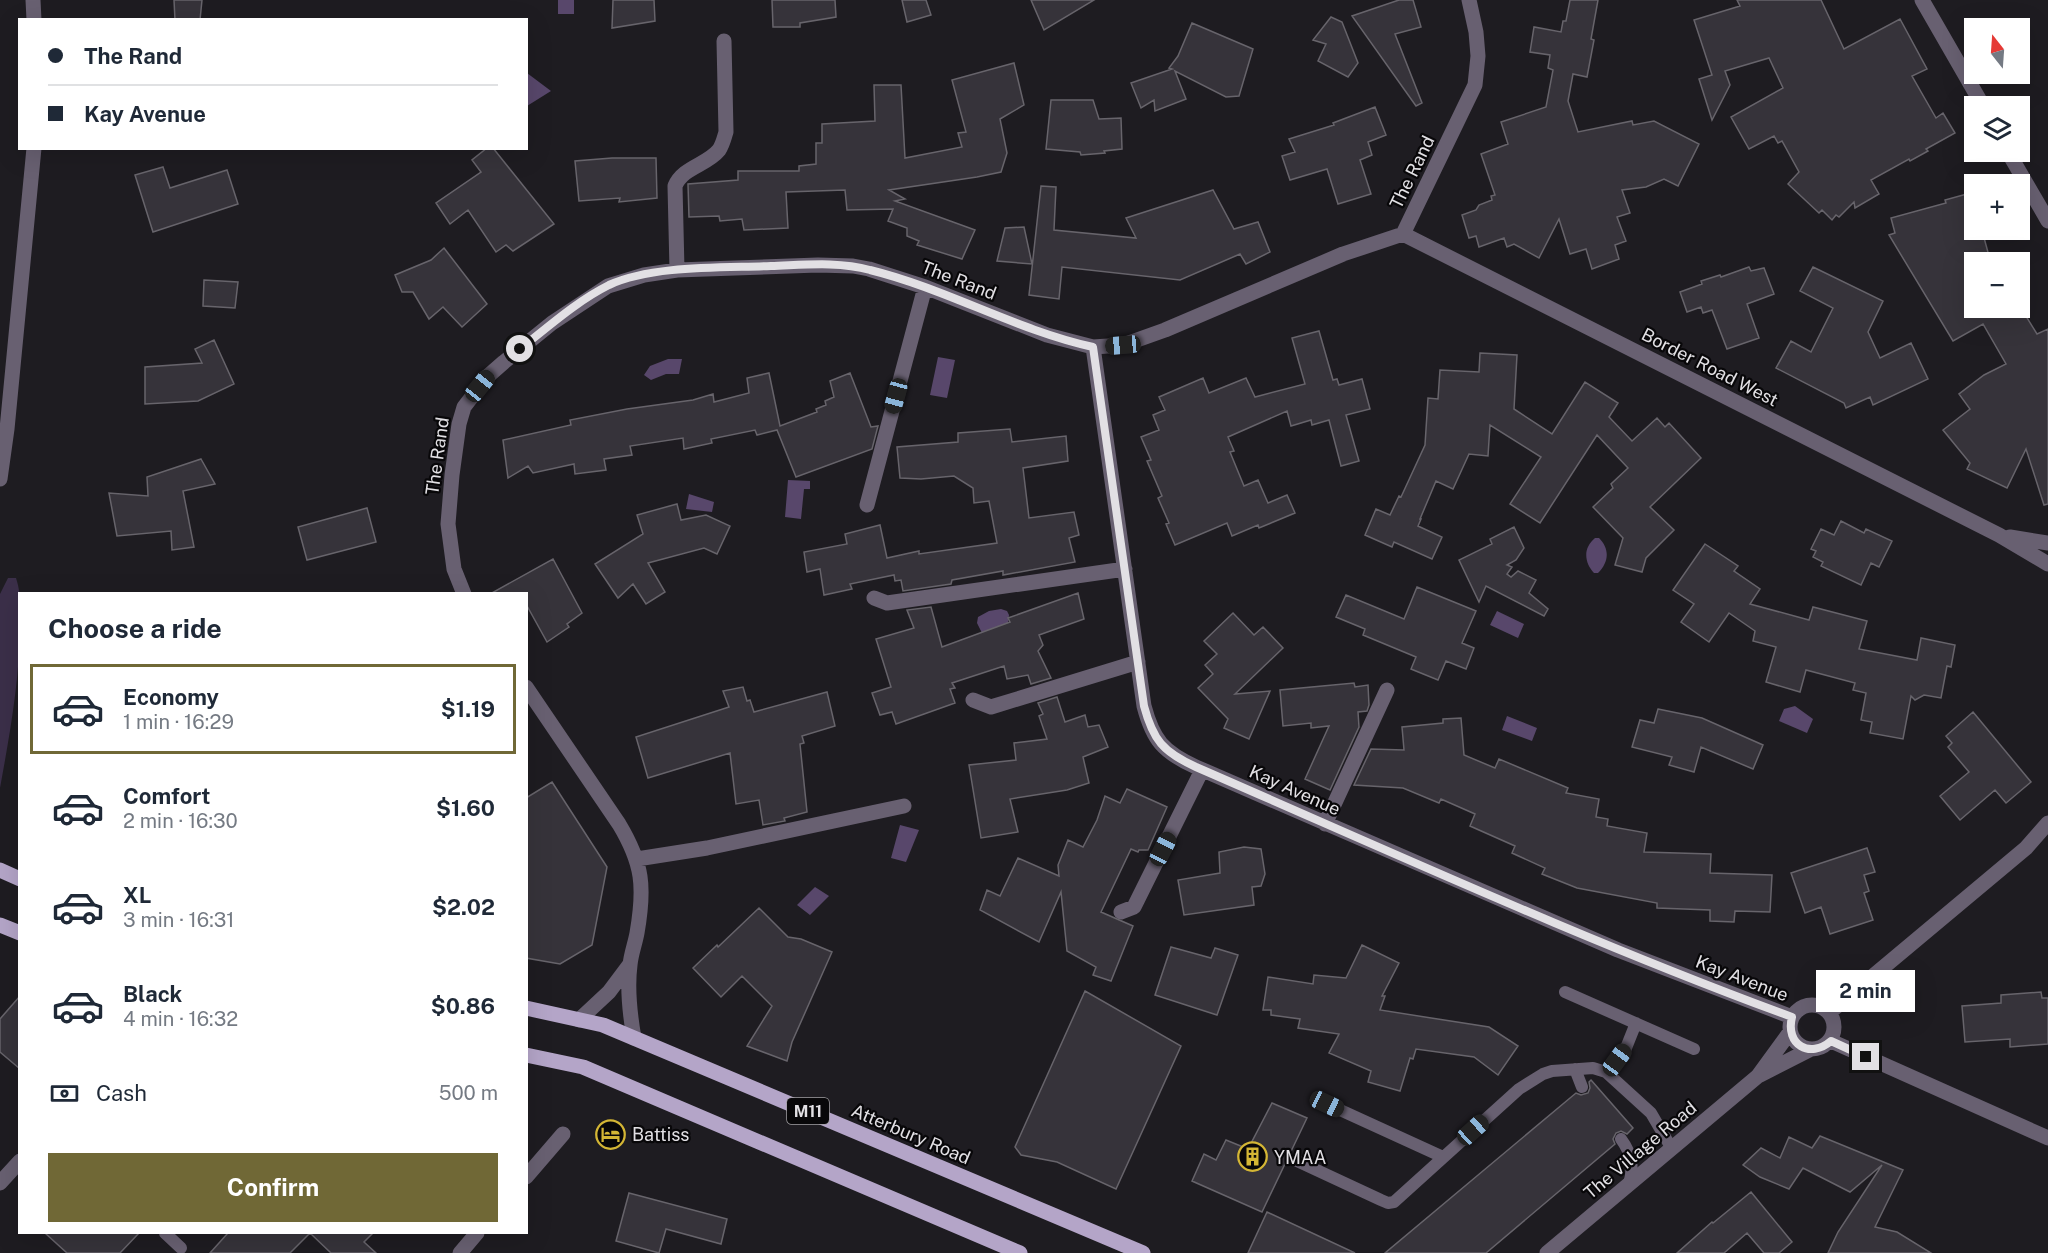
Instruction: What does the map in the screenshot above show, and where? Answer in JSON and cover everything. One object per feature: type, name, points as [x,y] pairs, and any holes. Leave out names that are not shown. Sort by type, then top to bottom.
[{"type":"main road","points":[[0,870],[18,878]]},
{"type":"main road","points":[[0,925],[18,932]]},
{"type":"main road","name":"Atterbury Road","points":[[528,1008],[603,1025],[1143,1253]]},
{"type":"main road","points":[[528,1055],[583,1067],[1020,1253]]},
{"type":"street","points":[[33,0],[34,18]]},
{"type":"street","name":"The Rand","points":[[463,592],[454,569],[448,524],[459,423],[465,407],[488,376],[552,323],[608,286],[644,275],[677,270],[840,265],[869,269],[925,286],[1047,335],[1093,347],[1123,345],[1165,330],[1343,254],[1403,234],[1475,85],[1477,40],[1469,0]]},
{"type":"street","points":[[1922,0],[1977,96]]},
{"type":"street","points":[[677,270],[675,186],[678,178],[717,152],[726,132],[724,41]]},
{"type":"street","points":[[0,479],[7,429],[34,150]]},
{"type":"street","points":[[2014,162],[2048,221]]},
{"type":"street","name":"Border Road West","points":[[1403,234],[1999,535],[2048,564]]},
{"type":"street","points":[[867,505],[925,286]]},
{"type":"street","name":"Kay Avenue","points":[[1093,347],[1144,706],[1157,741],[1172,755],[1202,770],[1791,1025]]},
{"type":"street","name":"Border Road West","points":[[1999,535],[2048,543]]},
{"type":"street","points":[[874,598],[887,603],[1125,569]]},
{"type":"street","points":[[973,700],[991,707],[1138,662]]},
{"type":"street","points":[[528,690],[619,824],[637,859],[642,890],[637,933],[630,964],[630,1014],[634,1038]]},
{"type":"street","points":[[1325,824],[1387,690]]},
{"type":"street","points":[[1121,912],[1134,907],[1202,770]]},
{"type":"street","points":[[637,859],[707,848],[904,806]]},
{"type":"street","points":[[1830,1012],[2026,848],[2048,823]]},
{"type":"street","points":[[2026,848],[2048,838]]},
{"type":"street","points":[[579,1020],[609,992],[630,964]]},
{"type":"street","points":[[1758,1076],[1791,1025],[1796,1011],[1810,1005],[1817,1005],[1830,1012],[1835,1026],[1831,1041],[1819,1049],[1811,1049],[1798,1044],[1791,1025]]},
{"type":"street","points":[[1831,1041],[2048,1138]]},
{"type":"street","points":[[1758,1076],[1811,1049]]},
{"type":"street","name":"The Village Road","points":[[1546,1253],[1758,1076]]},
{"type":"street","points":[[528,1175],[563,1134]]},
{"type":"street","points":[[0,1183],[18,1163]]},
{"type":"street","points":[[460,1253],[476,1234]]},
{"type":"lane","points":[[1565,992],[1694,1049]]},
{"type":"lane","points":[[1606,1072],[1626,1048],[1636,1023]]},
{"type":"lane","points":[[1295,1160],[1388,1203],[1399,1198],[1518,1089],[1530,1081],[1552,1071],[1593,1068],[1606,1072],[1651,1113],[1672,1149]]},
{"type":"lane","points":[[1575,1069],[1582,1087]]},
{"type":"lane","points":[[1327,1104],[1443,1157]]},
{"type":"lane","points":[[1621,1139],[1631,1157],[1633,1171],[1629,1184]]},
{"type":"lane","points":[[166,1234],[181,1248]]},
{"type":"shaded area","points":[[558,0],[574,0],[574,14],[558,14]]},
{"type":"shaded area","points":[[528,74],[551,91],[528,105]]},
{"type":"shaded area","points":[[938,357],[955,360],[947,398],[930,395]]},
{"type":"shaded area","points":[[668,359],[682,359],[679,374],[666,374],[651,380],[644,375],[650,366]]},
{"type":"shaded area","points":[[788,480],[810,481],[810,489],[804,489],[801,519],[785,517]]},
{"type":"shaded area","points":[[689,494],[714,502],[712,512],[686,509]]},
{"type":"shaded area","points":[[1595,538],[1603,542],[1607,556],[1598,573],[1594,573],[1591,569],[1586,555],[1588,546]]},
{"type":"shaded area","points":[[8,578],[16,578],[19,592],[18,664],[14,706],[0,788],[0,594]]},
{"type":"shaded area","points":[[1001,609],[1007,611],[1009,615],[1008,624],[982,633],[977,623],[978,617],[989,611]]},
{"type":"shaded area","points":[[1497,611],[1524,624],[1518,638],[1490,625]]},
{"type":"shaded area","points":[[1795,706],[1813,719],[1807,733],[1779,721],[1784,709]]},
{"type":"shaded area","points":[[1507,716],[1537,728],[1532,741],[1502,730]]},
{"type":"shaded area","points":[[900,825],[919,830],[906,862],[891,858]]},
{"type":"shaded area","points":[[815,887],[829,896],[810,915],[797,905]]},
{"type":"building","points":[[174,0],[202,0],[200,18],[175,18]]},
{"type":"building","points":[[613,0],[654,0],[655,21],[612,28]]},
{"type":"building","points":[[772,0],[835,0],[836,17],[800,23],[800,27],[773,27]]},
{"type":"building","points":[[902,0],[926,0],[931,15],[907,22]]},
{"type":"building","points":[[1031,0],[1094,0],[1044,30]]},
{"type":"building","points":[[1399,0],[1413,0],[1421,27],[1395,34],[1422,103],[1416,106],[1352,16]]},
{"type":"building","points":[[1570,0],[1598,0],[1587,77],[1573,74],[1568,101],[1578,132],[1632,121],[1633,125],[1654,121],[1699,144],[1678,186],[1664,179],[1646,187],[1622,190],[1630,213],[1617,217],[1626,241],[1615,245],[1619,259],[1592,269],[1586,249],[1570,254],[1559,219],[1539,258],[1514,244],[1507,247],[1504,238],[1479,247],[1476,236],[1469,238],[1462,215],[1476,210],[1479,205],[1492,200],[1491,196],[1495,195],[1481,154],[1508,144],[1501,122],[1546,107],[1553,70],[1548,68],[1550,55],[1530,52],[1534,27],[1561,32],[1563,21],[1566,21]]},
{"type":"building","points":[[1737,0],[1821,0],[1844,49],[1900,19],[1927,69],[1912,76],[1936,118],[1943,113],[1955,133],[1926,149],[1928,151],[1871,180],[1879,194],[1855,208],[1854,202],[1839,217],[1836,215],[1832,220],[1822,210],[1819,213],[1788,184],[1799,172],[1782,141],[1778,143],[1774,136],[1749,149],[1731,117],[1783,88],[1769,58],[1725,71],[1730,85],[1712,120],[1699,79],[1712,75],[1694,20],[1740,6]]},
{"type":"building","points":[[1331,17],[1342,22],[1358,63],[1348,77],[1318,61],[1326,44],[1313,40]]},
{"type":"building","points":[[1192,23],[1253,49],[1239,96],[1226,97],[1175,71],[1186,99],[1155,111],[1154,100],[1141,108],[1131,83],[1172,69],[1169,68],[1178,56]]},
{"type":"building","points":[[1014,63],[1024,105],[1000,119],[1007,153],[1001,172],[889,190],[905,199],[895,201],[975,230],[962,259],[917,245],[919,241],[907,236],[907,228],[888,221],[893,209],[847,210],[845,190],[786,192],[788,228],[744,230],[742,219],[720,221],[719,216],[689,217],[688,184],[738,180],[738,171],[799,171],[799,166],[816,164],[816,143],[822,143],[822,124],[875,121],[874,85],[901,85],[905,158],[962,147],[958,133],[966,132],[952,80]]},
{"type":"building","points":[[1051,100],[1093,100],[1099,119],[1121,118],[1122,149],[1081,155],[1080,152],[1046,149]]},
{"type":"building","points":[[1375,107],[1386,135],[1368,142],[1372,155],[1360,160],[1371,194],[1338,204],[1327,169],[1290,180],[1282,156],[1295,152],[1289,139],[1334,125],[1333,123]]},
{"type":"building","points":[[484,150],[495,150],[554,224],[513,251],[506,245],[496,252],[468,210],[450,224],[436,203],[481,172],[472,160]]},
{"type":"building","points":[[656,158],[657,198],[619,202],[620,198],[579,201],[575,161]]},
{"type":"building","points":[[163,167],[170,188],[227,170],[238,204],[153,232],[135,175]]},
{"type":"building","points":[[1041,186],[1056,187],[1054,230],[1136,238],[1126,218],[1213,190],[1234,229],[1258,222],[1270,252],[1246,264],[1240,254],[1180,280],[1062,267],[1059,299],[1029,295]]},
{"type":"building","points":[[1964,195],[1964,240],[1985,240],[1988,252],[1964,252],[1964,318],[2027,318],[2037,334],[2048,329],[2048,504],[2044,505],[2026,449],[2007,488],[1967,469],[1970,463],[1943,430],[1970,409],[1959,394],[1984,375],[2006,364],[1983,324],[1953,341],[1889,235],[1895,233],[1891,218],[1946,203],[1945,200]]},
{"type":"building","points":[[1024,227],[1032,264],[997,261],[1005,228]]},
{"type":"building","points":[[444,248],[487,304],[462,327],[443,307],[429,319],[413,292],[402,292],[395,275],[431,260]]},
{"type":"building","points":[[1749,267],[1751,271],[1764,268],[1774,294],[1747,304],[1759,338],[1727,349],[1712,310],[1703,313],[1701,307],[1687,312],[1680,292],[1702,284],[1701,281]]},
{"type":"building","points":[[1813,267],[1883,301],[1868,332],[1880,358],[1911,343],[1928,379],[1873,405],[1870,397],[1846,408],[1844,403],[1776,368],[1791,341],[1811,352],[1833,308],[1800,291]]},
{"type":"building","points":[[204,280],[238,282],[235,308],[203,306]]},
{"type":"building","points":[[1319,331],[1333,380],[1337,379],[1339,385],[1362,379],[1370,409],[1346,415],[1359,461],[1341,466],[1329,420],[1312,425],[1311,420],[1291,426],[1287,411],[1228,437],[1234,451],[1230,452],[1244,486],[1258,480],[1268,503],[1287,495],[1295,513],[1232,536],[1227,523],[1175,545],[1166,524],[1169,523],[1158,498],[1162,496],[1147,461],[1151,460],[1141,437],[1159,430],[1153,415],[1165,410],[1159,397],[1203,378],[1209,393],[1246,378],[1255,397],[1305,384],[1292,338]]},
{"type":"building","points":[[214,340],[234,384],[198,401],[145,404],[145,367],[202,363],[195,349]]},
{"type":"building","points":[[1480,353],[1517,355],[1514,409],[1552,434],[1585,382],[1618,403],[1609,417],[1632,441],[1657,418],[1665,427],[1669,423],[1701,458],[1650,507],[1674,530],[1646,558],[1642,572],[1615,565],[1623,538],[1593,507],[1613,488],[1611,484],[1628,468],[1597,435],[1540,523],[1510,504],[1541,457],[1490,425],[1488,456],[1469,454],[1453,489],[1436,481],[1418,526],[1442,537],[1432,559],[1394,542],[1392,547],[1365,535],[1376,509],[1390,515],[1425,445],[1428,398],[1438,399],[1440,370],[1479,372]]},
{"type":"building","points":[[769,373],[780,426],[817,412],[816,409],[826,405],[825,401],[834,397],[830,381],[850,373],[871,427],[878,426],[872,449],[796,477],[777,430],[757,435],[755,430],[711,439],[712,443],[684,449],[683,438],[630,446],[632,455],[604,459],[606,470],[575,474],[574,464],[533,473],[528,466],[508,478],[503,440],[571,425],[570,420],[627,409],[693,400],[713,394],[714,402],[749,393],[747,378]]},
{"type":"building","points":[[1010,429],[1012,442],[1066,436],[1068,461],[1023,468],[1029,518],[1074,512],[1079,535],[1069,538],[1075,562],[1003,575],[1003,571],[952,580],[951,584],[903,591],[901,580],[895,581],[894,575],[850,584],[852,589],[824,595],[820,569],[807,572],[804,552],[847,544],[845,534],[880,525],[887,558],[919,551],[919,554],[997,543],[989,501],[974,503],[973,488],[954,476],[900,478],[897,447],[958,442],[958,433]]},
{"type":"building","points":[[201,459],[215,484],[183,491],[194,547],[172,550],[171,531],[117,536],[109,493],[148,496],[147,477]]},
{"type":"building","points":[[677,504],[681,520],[706,515],[730,526],[717,554],[704,548],[648,563],[665,592],[646,604],[633,584],[618,598],[595,564],[643,534],[637,515]]},
{"type":"building","points":[[367,508],[376,542],[307,560],[298,527]]},
{"type":"building","points":[[1841,521],[1864,533],[1866,529],[1892,541],[1879,567],[1871,563],[1861,585],[1821,566],[1823,562],[1813,557],[1816,551],[1811,549],[1821,529],[1834,535]]},
{"type":"building","points":[[1514,527],[1524,548],[1516,560],[1507,565],[1512,567],[1507,574],[1511,577],[1518,571],[1536,580],[1529,593],[1548,609],[1544,616],[1486,586],[1479,602],[1459,560],[1492,544],[1490,539]]},
{"type":"building","points":[[1705,544],[1738,566],[1734,571],[1760,589],[1750,604],[1809,620],[1813,607],[1867,621],[1859,649],[1917,660],[1921,638],[1955,645],[1951,667],[1947,666],[1941,698],[1924,695],[1915,700],[1911,696],[1903,739],[1870,733],[1872,722],[1861,720],[1866,693],[1853,690],[1855,683],[1806,670],[1800,692],[1766,682],[1776,647],[1753,641],[1755,631],[1729,613],[1709,642],[1681,622],[1694,604],[1673,590]]},
{"type":"building","points":[[553,559],[582,613],[567,624],[569,627],[547,642],[528,608],[528,592],[494,592]]},
{"type":"building","points":[[1417,587],[1476,611],[1462,643],[1474,648],[1466,669],[1446,661],[1438,680],[1411,669],[1416,657],[1363,635],[1365,629],[1336,617],[1346,595],[1404,619]]},
{"type":"building","points":[[1078,593],[1084,619],[1039,635],[1043,645],[1038,651],[1051,678],[1031,684],[1028,675],[1007,679],[1004,666],[952,683],[955,688],[950,689],[955,703],[896,724],[892,712],[880,715],[872,693],[891,687],[876,639],[914,628],[907,610],[931,607],[942,647],[1010,622],[1008,618]]},
{"type":"building","points":[[1233,613],[1254,635],[1263,627],[1283,648],[1235,694],[1270,691],[1249,739],[1224,728],[1228,719],[1198,688],[1213,674],[1205,665],[1217,654],[1204,641]]},
{"type":"building","points":[[1354,683],[1355,687],[1368,685],[1369,705],[1367,711],[1358,712],[1359,727],[1330,790],[1305,779],[1329,726],[1311,728],[1311,723],[1283,726],[1280,690]]},
{"type":"building","points":[[743,687],[747,701],[750,700],[754,712],[827,692],[835,726],[802,736],[804,743],[800,744],[807,812],[784,818],[785,821],[763,825],[759,800],[736,804],[730,753],[648,778],[636,737],[729,707],[723,691]]},
{"type":"building","points":[[1057,697],[1065,722],[1085,715],[1088,727],[1099,725],[1108,747],[1083,757],[1089,783],[1067,790],[1010,799],[1018,832],[981,838],[969,765],[1016,760],[1014,743],[1047,739],[1039,716],[1043,714],[1038,703]]},
{"type":"building","points":[[1658,709],[1702,718],[1763,745],[1753,769],[1701,747],[1694,772],[1669,765],[1672,757],[1632,747],[1640,720],[1654,723]]},
{"type":"building","points":[[1973,712],[2031,782],[2006,803],[1995,790],[1960,820],[1940,796],[1969,772],[1948,747],[1952,743],[1946,736]]},
{"type":"building","points":[[1461,718],[1464,755],[1495,768],[1499,759],[1568,788],[1566,793],[1599,799],[1596,817],[1608,819],[1607,826],[1647,833],[1644,852],[1711,854],[1710,873],[1772,875],[1770,912],[1735,911],[1734,922],[1710,921],[1710,910],[1657,908],[1657,903],[1577,888],[1542,874],[1545,868],[1512,853],[1515,846],[1470,826],[1475,814],[1441,799],[1439,803],[1403,788],[1354,785],[1371,749],[1404,750],[1402,727],[1443,723],[1443,719]]},
{"type":"building","points":[[552,782],[607,867],[592,945],[560,964],[528,958],[528,797]]},
{"type":"building","points":[[1127,789],[1167,807],[1148,850],[1138,852],[1131,849],[1101,912],[1133,926],[1111,981],[1093,975],[1096,967],[1067,951],[1061,892],[1039,942],[980,910],[987,890],[1000,896],[1018,858],[1059,876],[1058,865],[1068,840],[1083,847],[1097,820],[1105,796],[1120,803]]},
{"type":"building","points":[[1244,847],[1261,849],[1265,874],[1261,886],[1252,887],[1254,905],[1184,915],[1178,880],[1220,873],[1219,852]]},
{"type":"building","points":[[1867,848],[1875,872],[1864,875],[1869,891],[1864,893],[1873,920],[1830,934],[1821,907],[1805,913],[1791,873]]},
{"type":"building","points":[[759,908],[788,937],[801,939],[832,952],[792,1042],[787,1061],[747,1046],[772,1006],[742,976],[721,997],[693,968]]},
{"type":"building","points":[[1362,945],[1399,963],[1382,996],[1385,996],[1380,1010],[1489,1027],[1518,1046],[1498,1075],[1474,1057],[1416,1049],[1413,1059],[1410,1058],[1400,1091],[1368,1082],[1371,1071],[1329,1053],[1339,1034],[1298,1028],[1300,1019],[1271,1015],[1271,1010],[1263,1010],[1268,977],[1313,984],[1314,975],[1346,978]]},
{"type":"building","points":[[1171,947],[1211,958],[1215,948],[1238,955],[1217,1015],[1155,995]]},
{"type":"building","points":[[1085,991],[1181,1046],[1116,1189],[1057,1162],[1021,1155],[1015,1147]]},
{"type":"building","points":[[2041,992],[2042,998],[2048,998],[2048,1044],[2010,1047],[2010,1039],[1965,1042],[1962,1006],[2001,1003],[2001,995]]},
{"type":"building","points":[[18,998],[18,1067],[0,1052],[0,1019]]},
{"type":"building","points":[[1591,1080],[1633,1128],[1627,1134],[1621,1131],[1616,1133],[1613,1139],[1615,1144],[1486,1253],[1385,1253],[1576,1093],[1581,1095],[1588,1093]]},
{"type":"building","name":"YMAA","points":[[1272,1103],[1307,1118],[1262,1212],[1192,1181],[1204,1154],[1216,1160],[1226,1140],[1248,1149]]},
{"type":"building","points":[[1820,1136],[1903,1170],[1875,1227],[1897,1232],[1931,1253],[1828,1253],[1838,1232],[1882,1165],[1850,1192],[1803,1168],[1789,1189],[1760,1177],[1743,1165],[1761,1148],[1780,1158],[1789,1137],[1812,1148]]},
{"type":"building","points":[[1751,1192],[1792,1242],[1779,1253],[1764,1253],[1747,1233],[1724,1253],[1677,1253],[1712,1222]]},
{"type":"building","points":[[629,1193],[727,1219],[721,1244],[666,1229],[659,1253],[616,1241]]},
{"type":"building","points":[[1267,1212],[1355,1253],[1248,1253]]},
{"type":"building","points":[[46,1234],[138,1234],[120,1253],[67,1253]]},
{"type":"building","points":[[227,1234],[309,1234],[290,1253],[210,1253]]},
{"type":"building","points":[[311,1234],[372,1234],[364,1242],[376,1253],[331,1253]]},
{"type":"place","name":"Battiss","points":[[611,1134]]},
{"type":"place","name":"YMAA","points":[[1253,1157]]},
{"type":"route","points":[[520,349],[581,303],[608,286],[621,281],[677,270],[818,265],[869,269],[925,286],[1047,335],[1093,347],[1144,706],[1153,733],[1163,747],[1184,762],[1477,890],[1618,950],[1792,1017],[1790,1032],[1793,1039],[1804,1048],[1819,1049],[1831,1041],[1866,1057]]}]
